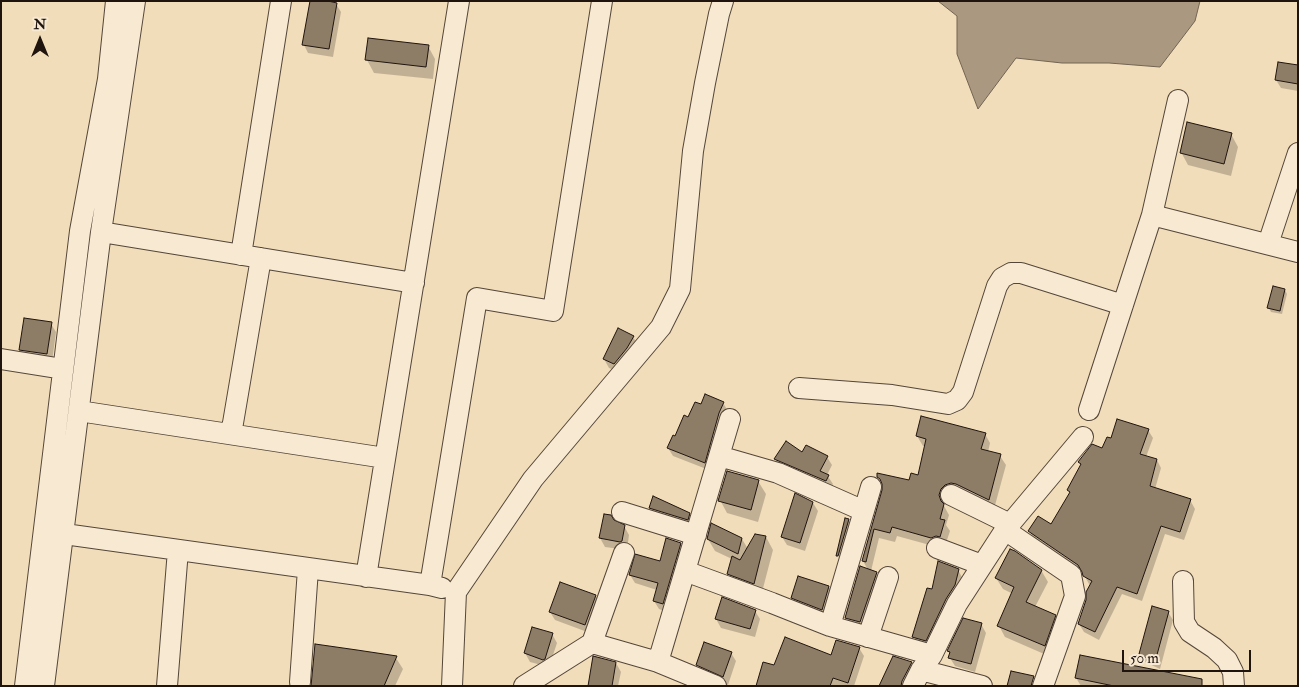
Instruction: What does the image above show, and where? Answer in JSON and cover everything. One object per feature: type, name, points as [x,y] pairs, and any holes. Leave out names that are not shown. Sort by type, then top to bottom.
[{"type":"street","points":[[44,686],[100,232],[115,80],[116,1]]},
{"type":"street","points":[[25,686],[80,232],[135,1]]},
{"type":"street","points":[[241,255],[281,1]]},
{"type":"street","points":[[366,577],[459,1]]},
{"type":"street","points":[[430,585],[477,298],[553,310],[602,1]]},
{"type":"street","points":[[452,686],[456,592],[533,479],[661,327],[680,290],[693,151],[722,1]]},
{"type":"street","points":[[1089,410],[1152,215],[1178,100]]},
{"type":"street","points":[[1268,244],[1298,153]]},
{"type":"street","points":[[1152,215],[1298,252]]},
{"type":"street","points":[[100,232],[414,283]]},
{"type":"street","points":[[230,434],[261,258]]},
{"type":"street","points":[[799,388],[892,395],[948,404],[957,400],[963,392],[997,286],[1002,278],[1012,273],[1021,273],[1123,305]]},
{"type":"street","points":[[1,360],[63,369]]},
{"type":"street","points":[[79,411],[385,458]]},
{"type":"street","points":[[658,662],[730,420]]},
{"type":"street","points":[[922,670],[957,604],[982,564],[1008,527],[1083,436]]},
{"type":"street","points":[[720,456],[778,473],[864,511]]},
{"type":"street","points":[[830,626],[872,487]]},
{"type":"street","points":[[951,495],[1008,527],[1072,574],[1075,596],[1043,686]]},
{"type":"street","points":[[622,512],[696,535]]},
{"type":"street","points":[[44,531],[430,585],[456,592]]},
{"type":"street","points":[[937,548],[982,564]]},
{"type":"street","points":[[167,686],[178,550]]},
{"type":"street","points":[[524,686],[592,643],[624,553]]},
{"type":"street","points":[[300,682],[308,569]]},
{"type":"street","points":[[685,571],[830,626],[868,637],[922,670],[982,686]]},
{"type":"street","points":[[868,637],[888,577]]},
{"type":"street","points":[[1182,581],[1184,622],[1190,632],[1214,648],[1227,660],[1233,672],[1234,686]]},
{"type":"street","points":[[592,643],[658,662],[716,686]]},
{"type":"shaded area","points":[[938,1],[1200,1],[1195,21],[1160,67],[1109,63],[1062,63],[1016,58],[978,109],[957,54],[957,16]]},
{"type":"building","points":[[310,1],[337,3],[329,49],[302,45]]},
{"type":"building","points":[[368,38],[429,45],[426,67],[365,60]]},
{"type":"building","points":[[1278,62],[1298,65],[1298,84],[1275,80]]},
{"type":"building","points":[[1187,122],[1232,133],[1224,164],[1180,153]]},
{"type":"building","points":[[1273,286],[1285,289],[1280,311],[1267,308]]},
{"type":"building","points":[[24,318],[52,322],[47,354],[19,350]]},
{"type":"building","points":[[618,328],[634,336],[614,364],[603,359]]},
{"type":"building","points":[[705,394],[724,402],[719,413],[705,463],[667,448],[673,435],[675,436],[684,415],[688,417],[695,402],[701,404]]},
{"type":"building","points":[[921,416],[986,433],[981,449],[1001,454],[989,500],[956,484],[945,485],[939,495],[944,504],[940,519],[945,520],[940,537],[931,538],[892,527],[890,533],[874,529],[866,562],[862,561],[882,490],[882,484],[877,477],[877,473],[909,480],[911,473],[918,475],[926,439],[916,436]]},
{"type":"building","points":[[1117,419],[1149,429],[1140,454],[1157,459],[1150,486],[1191,499],[1180,532],[1161,526],[1137,594],[1117,587],[1095,632],[1078,624],[1086,600],[1086,592],[1092,581],[1083,576],[1078,565],[1028,531],[1038,516],[1051,524],[1070,492],[1067,490],[1081,464],[1078,462],[1092,444],[1102,448],[1107,437],[1111,438]]},
{"type":"building","points":[[786,441],[802,452],[806,445],[828,456],[820,471],[829,475],[826,481],[774,459]]},
{"type":"building","points":[[727,471],[759,480],[751,510],[718,501]]},
{"type":"building","points":[[795,493],[813,502],[800,543],[781,537]]},
{"type":"building","points":[[653,496],[690,513],[688,520],[649,508]]},
{"type":"building","points":[[604,514],[611,515],[614,520],[625,525],[622,541],[599,538]]},
{"type":"building","points":[[845,518],[849,519],[838,556],[836,556]]},
{"type":"building","points":[[711,523],[742,538],[738,554],[707,539]]},
{"type":"building","points":[[755,534],[766,536],[754,584],[727,574],[732,556],[740,560]]},
{"type":"building","points":[[666,538],[681,543],[663,604],[653,601],[658,583],[629,575],[635,554],[660,561]]},
{"type":"building","points":[[1010,549],[1042,570],[1026,602],[1056,615],[1045,646],[997,626],[1014,587],[995,578]]},
{"type":"building","points":[[938,561],[959,569],[955,585],[946,599],[926,641],[912,637],[927,588],[932,589]]},
{"type":"building","points":[[860,566],[877,572],[860,622],[845,618]]},
{"type":"building","points":[[798,576],[829,586],[822,610],[791,598]]},
{"type":"building","points":[[560,582],[596,595],[585,625],[549,612]]},
{"type":"building","points":[[722,597],[756,610],[750,629],[715,619]]},
{"type":"building","points":[[1152,606],[1169,611],[1155,662],[1139,654]]},
{"type":"building","points":[[963,618],[982,623],[971,664],[948,658],[950,652],[947,651]]},
{"type":"building","points":[[532,627],[553,633],[545,659],[543,660],[524,653]]},
{"type":"building","points":[[785,637],[831,655],[836,640],[860,647],[848,683],[833,678],[830,686],[756,686],[763,662],[774,665]]},
{"type":"building","points":[[704,642],[732,652],[723,677],[696,665]]},
{"type":"building","points":[[315,644],[397,656],[384,686],[311,686]]},
{"type":"building","points":[[1080,655],[1202,679],[1202,686],[1114,686],[1075,678]]},
{"type":"building","points":[[593,656],[616,662],[612,686],[588,686]]},
{"type":"building","points":[[893,656],[912,662],[901,686],[879,686]]},
{"type":"building","points":[[1011,671],[1034,676],[1031,686],[1007,686]]}]
